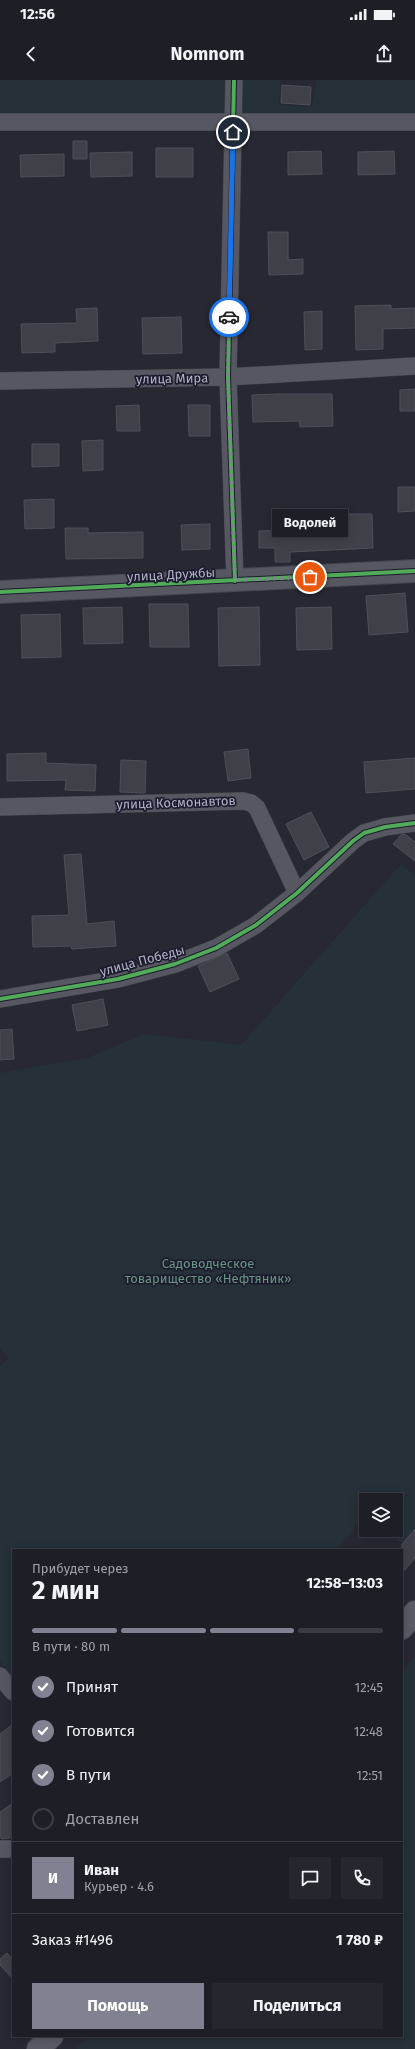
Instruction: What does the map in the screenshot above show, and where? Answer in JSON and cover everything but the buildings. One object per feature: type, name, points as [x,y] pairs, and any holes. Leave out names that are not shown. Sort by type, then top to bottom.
[{"type":"main road","points":[[403,1627],[415,1612]]},
{"type":"main road","points":[[38,2049],[51,2037]]},
{"type":"street","points":[[234,80],[228,377],[235,580]]},
{"type":"street","points":[[0,122],[415,122]]},
{"type":"street","name":"улица Мира","points":[[0,381],[228,377],[415,366]]},
{"type":"street","name":"улица Дружбы","points":[[0,592],[415,571]]},
{"type":"street","name":"улица Космонавтов","points":[[0,807],[243,801],[251,803],[260,814],[296,893]]},
{"type":"street","name":"улица Победы","points":[[0,999],[118,979],[176,964],[216,948],[256,925],[296,893],[353,841],[364,833],[415,823]]},
{"type":"street","points":[[0,1676],[12,1691]]},
{"type":"street","points":[[0,1849],[12,1849]]},
{"type":"green space","points":[[0,80],[231,80],[230,119],[0,119]]},
{"type":"green space","points":[[238,80],[281,80],[279,103],[281,105],[310,107],[317,80],[415,80],[415,120],[237,120]]},
{"type":"green space","name":"Садоводческое товарищество «Нефтяник»","points":[[401,864],[415,876],[415,1554],[394,1537],[403,1537],[403,1493],[359,1493],[359,1523],[337,1549],[12,1549],[12,1676],[0,1661],[0,1366],[8,1359],[0,1348],[0,1073],[87,1058],[144,1034],[241,1045]]},
{"type":"green space","points":[[415,1656],[415,2049],[76,2049],[88,2037],[403,2037],[403,1670]]},
{"type":"cycle path","points":[[234,80],[228,377],[235,581]]},
{"type":"cycle path","points":[[0,592],[415,571]]},
{"type":"cycle path","points":[[0,999],[118,979],[175,964],[216,948],[256,925],[297,893],[353,841],[364,833],[385,827],[415,823]]},
{"type":"way so far","points":[[229,317],[228,377],[235,580],[310,577]]},
{"type":"place","name":"Водолей","points":[[310,577]]},
{"type":"route","points":[[229,317],[233,132]]}]
